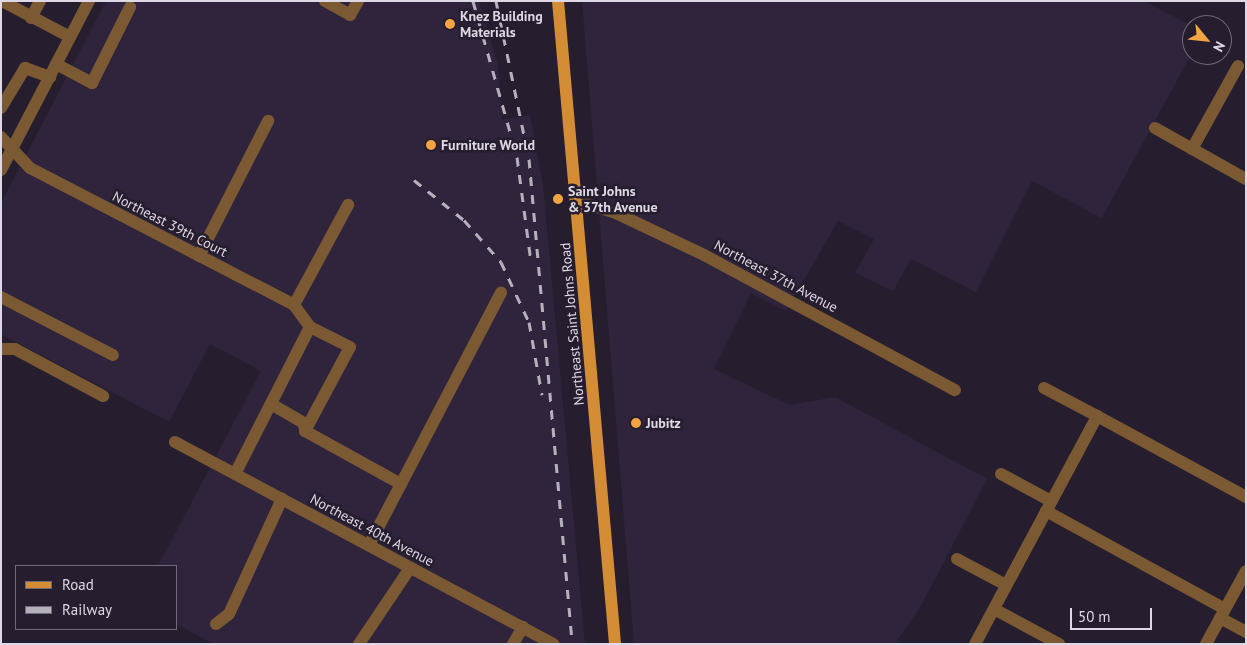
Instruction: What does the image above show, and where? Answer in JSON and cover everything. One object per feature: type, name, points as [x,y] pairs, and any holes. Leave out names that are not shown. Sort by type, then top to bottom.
[{"type":"main road","name":"Northeast Saint Johns Road","points":[[558,1],[615,644]]},
{"type":"street","points":[[2,1],[70,37]]},
{"type":"street","points":[[31,18],[40,1]]},
{"type":"street","points":[[1,170],[88,1]]},
{"type":"street","points":[[325,1],[350,15],[358,1]]},
{"type":"street","points":[[56,64],[92,83],[130,7]]},
{"type":"street","points":[[1192,149],[1238,66]]},
{"type":"street","points":[[1,108],[25,68],[50,77]]},
{"type":"street","points":[[199,256],[268,122]]},
{"type":"street","points":[[1155,128],[1246,179]]},
{"type":"street","name":"Northeast 39th Court","points":[[1,137],[30,168],[294,305],[310,327]]},
{"type":"street","name":"Northeast 37th Avenue","points":[[577,201],[616,213],[704,255],[955,390]]},
{"type":"street","points":[[294,305],[348,205]]},
{"type":"street","points":[[369,545],[501,293]]},
{"type":"street","points":[[1,297],[113,355]]},
{"type":"street","points":[[234,474],[310,327],[350,347],[305,431]]},
{"type":"street","points":[[1,349],[15,350],[103,396]]},
{"type":"street","points":[[1044,388],[1246,497]]},
{"type":"street","points":[[271,404],[304,423],[305,431]]},
{"type":"street","points":[[975,644],[1097,416]]},
{"type":"street","points":[[305,431],[401,484]]},
{"type":"street","name":"Northeast 40th Avenue","points":[[175,442],[554,644]]},
{"type":"street","points":[[1001,474],[1049,506],[1223,613],[1246,632]]},
{"type":"street","points":[[216,624],[229,614],[282,499]]},
{"type":"street","points":[[957,559],[1006,585]]},
{"type":"street","points":[[359,644],[410,568]]},
{"type":"street","points":[[1206,644],[1246,571]]},
{"type":"street","points":[[994,609],[1059,644]]},
{"type":"street","points":[[513,644],[523,627]]},
{"type":"shaded area","points":[[106,1],[479,1],[498,65],[502,120],[530,115],[543,185],[585,644],[214,644],[178,625],[178,565],[159,565],[261,371],[210,344],[169,422],[1,334],[1,203]]},
{"type":"shaded area","points":[[582,1],[1144,1],[1182,21],[1182,65],[1185,65],[1102,218],[1032,181],[976,292],[911,259],[893,291],[855,273],[874,239],[838,221],[786,311],[751,293],[714,369],[790,405],[835,397],[987,479],[921,606],[895,644],[634,644]]},
{"type":"railway","points":[[473,1],[517,157],[531,262]]},
{"type":"railway","points":[[496,1],[529,159],[572,644]]},
{"type":"railway","points":[[414,180],[464,220],[501,262],[529,322],[542,395]]},
{"type":"place","name":"Knez Building Materials","points":[[450,24]]},
{"type":"place","name":"Furniture World","points":[[431,145]]},
{"type":"place","name":"Saint Johns & 37th Avenue","points":[[558,199]]},
{"type":"place","name":"Jubitz","points":[[636,423]]}]
